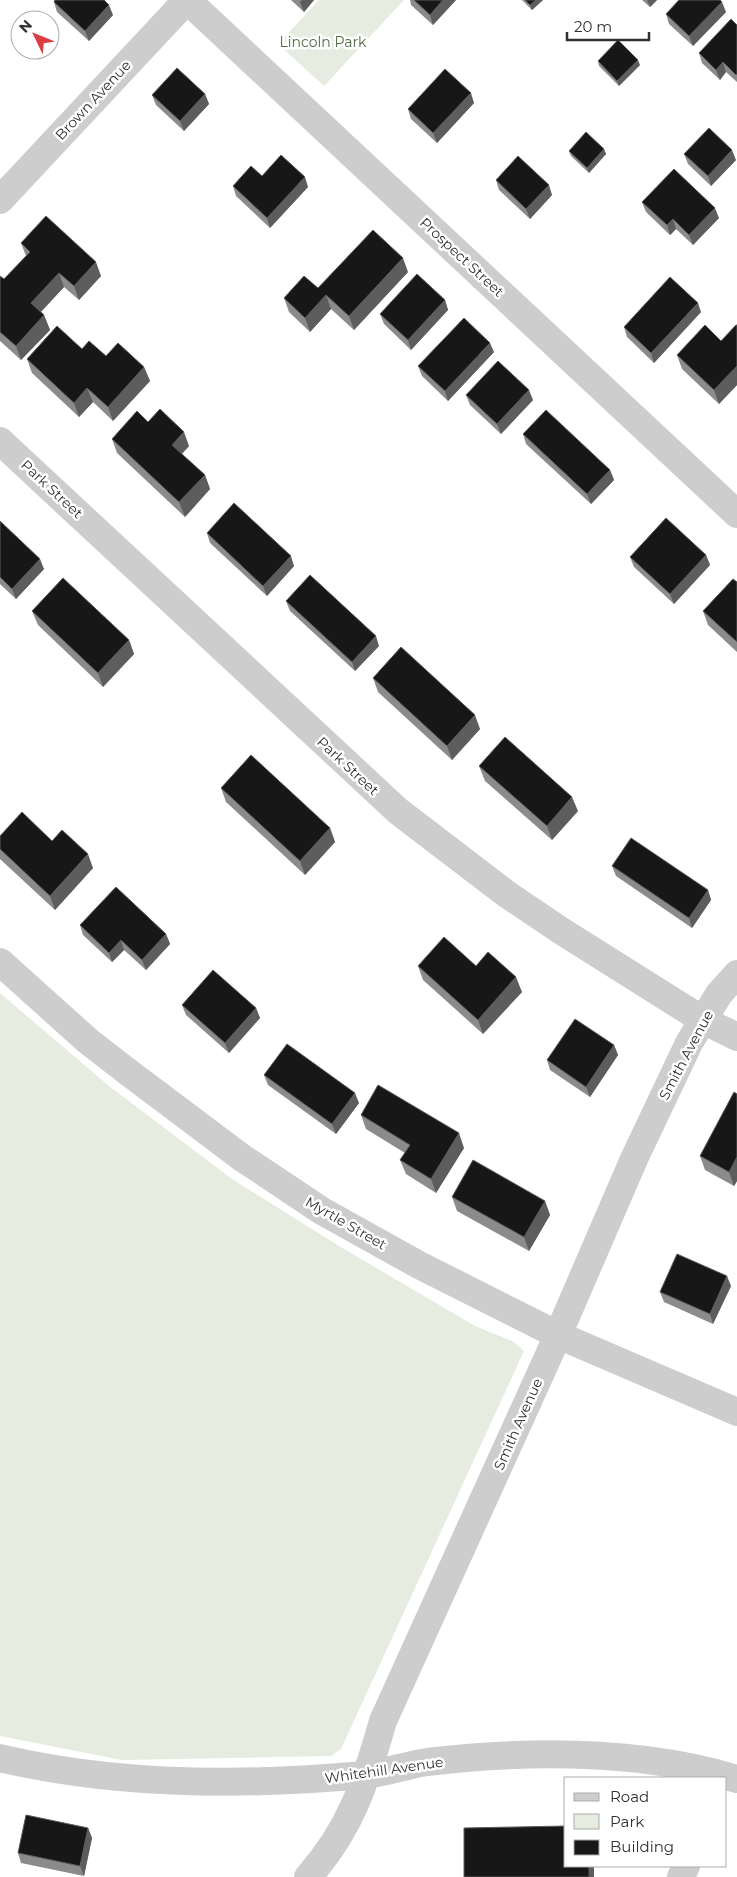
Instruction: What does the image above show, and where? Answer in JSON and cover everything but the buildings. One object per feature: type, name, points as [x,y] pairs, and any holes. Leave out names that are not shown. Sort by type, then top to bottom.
[{"type":"street","name":"Brown Avenue","points":[[0,200],[187,0]]},
{"type":"street","name":"Prospect Street","points":[[187,0],[737,514]]},
{"type":"street","name":"Park Street","points":[[0,441],[398,811],[508,895],[555,927],[703,1020],[737,1037]]},
{"type":"street","name":"Myrtle Street","points":[[0,962],[88,1041],[249,1162],[330,1216],[419,1265],[558,1336],[737,1412]]},
{"type":"street","name":"Smith Avenue","points":[[308,1877],[323,1860],[347,1824],[368,1775],[383,1721],[558,1336],[634,1160],[689,1042],[719,994],[737,974]]},
{"type":"street","name":"Whitehill Avenue","points":[[0,1758],[76,1772],[150,1780],[318,1779],[368,1775],[425,1762],[497,1756],[559,1754],[623,1757],[723,1777]]},
{"type":"green space","name":"Lincoln Park","points":[[319,0],[404,0],[324,86],[278,44]]},
{"type":"green space","points":[[0,993],[109,1086],[232,1179],[339,1246],[475,1326],[514,1342],[524,1351],[341,1749],[331,1756],[122,1760],[0,1736]]}]
